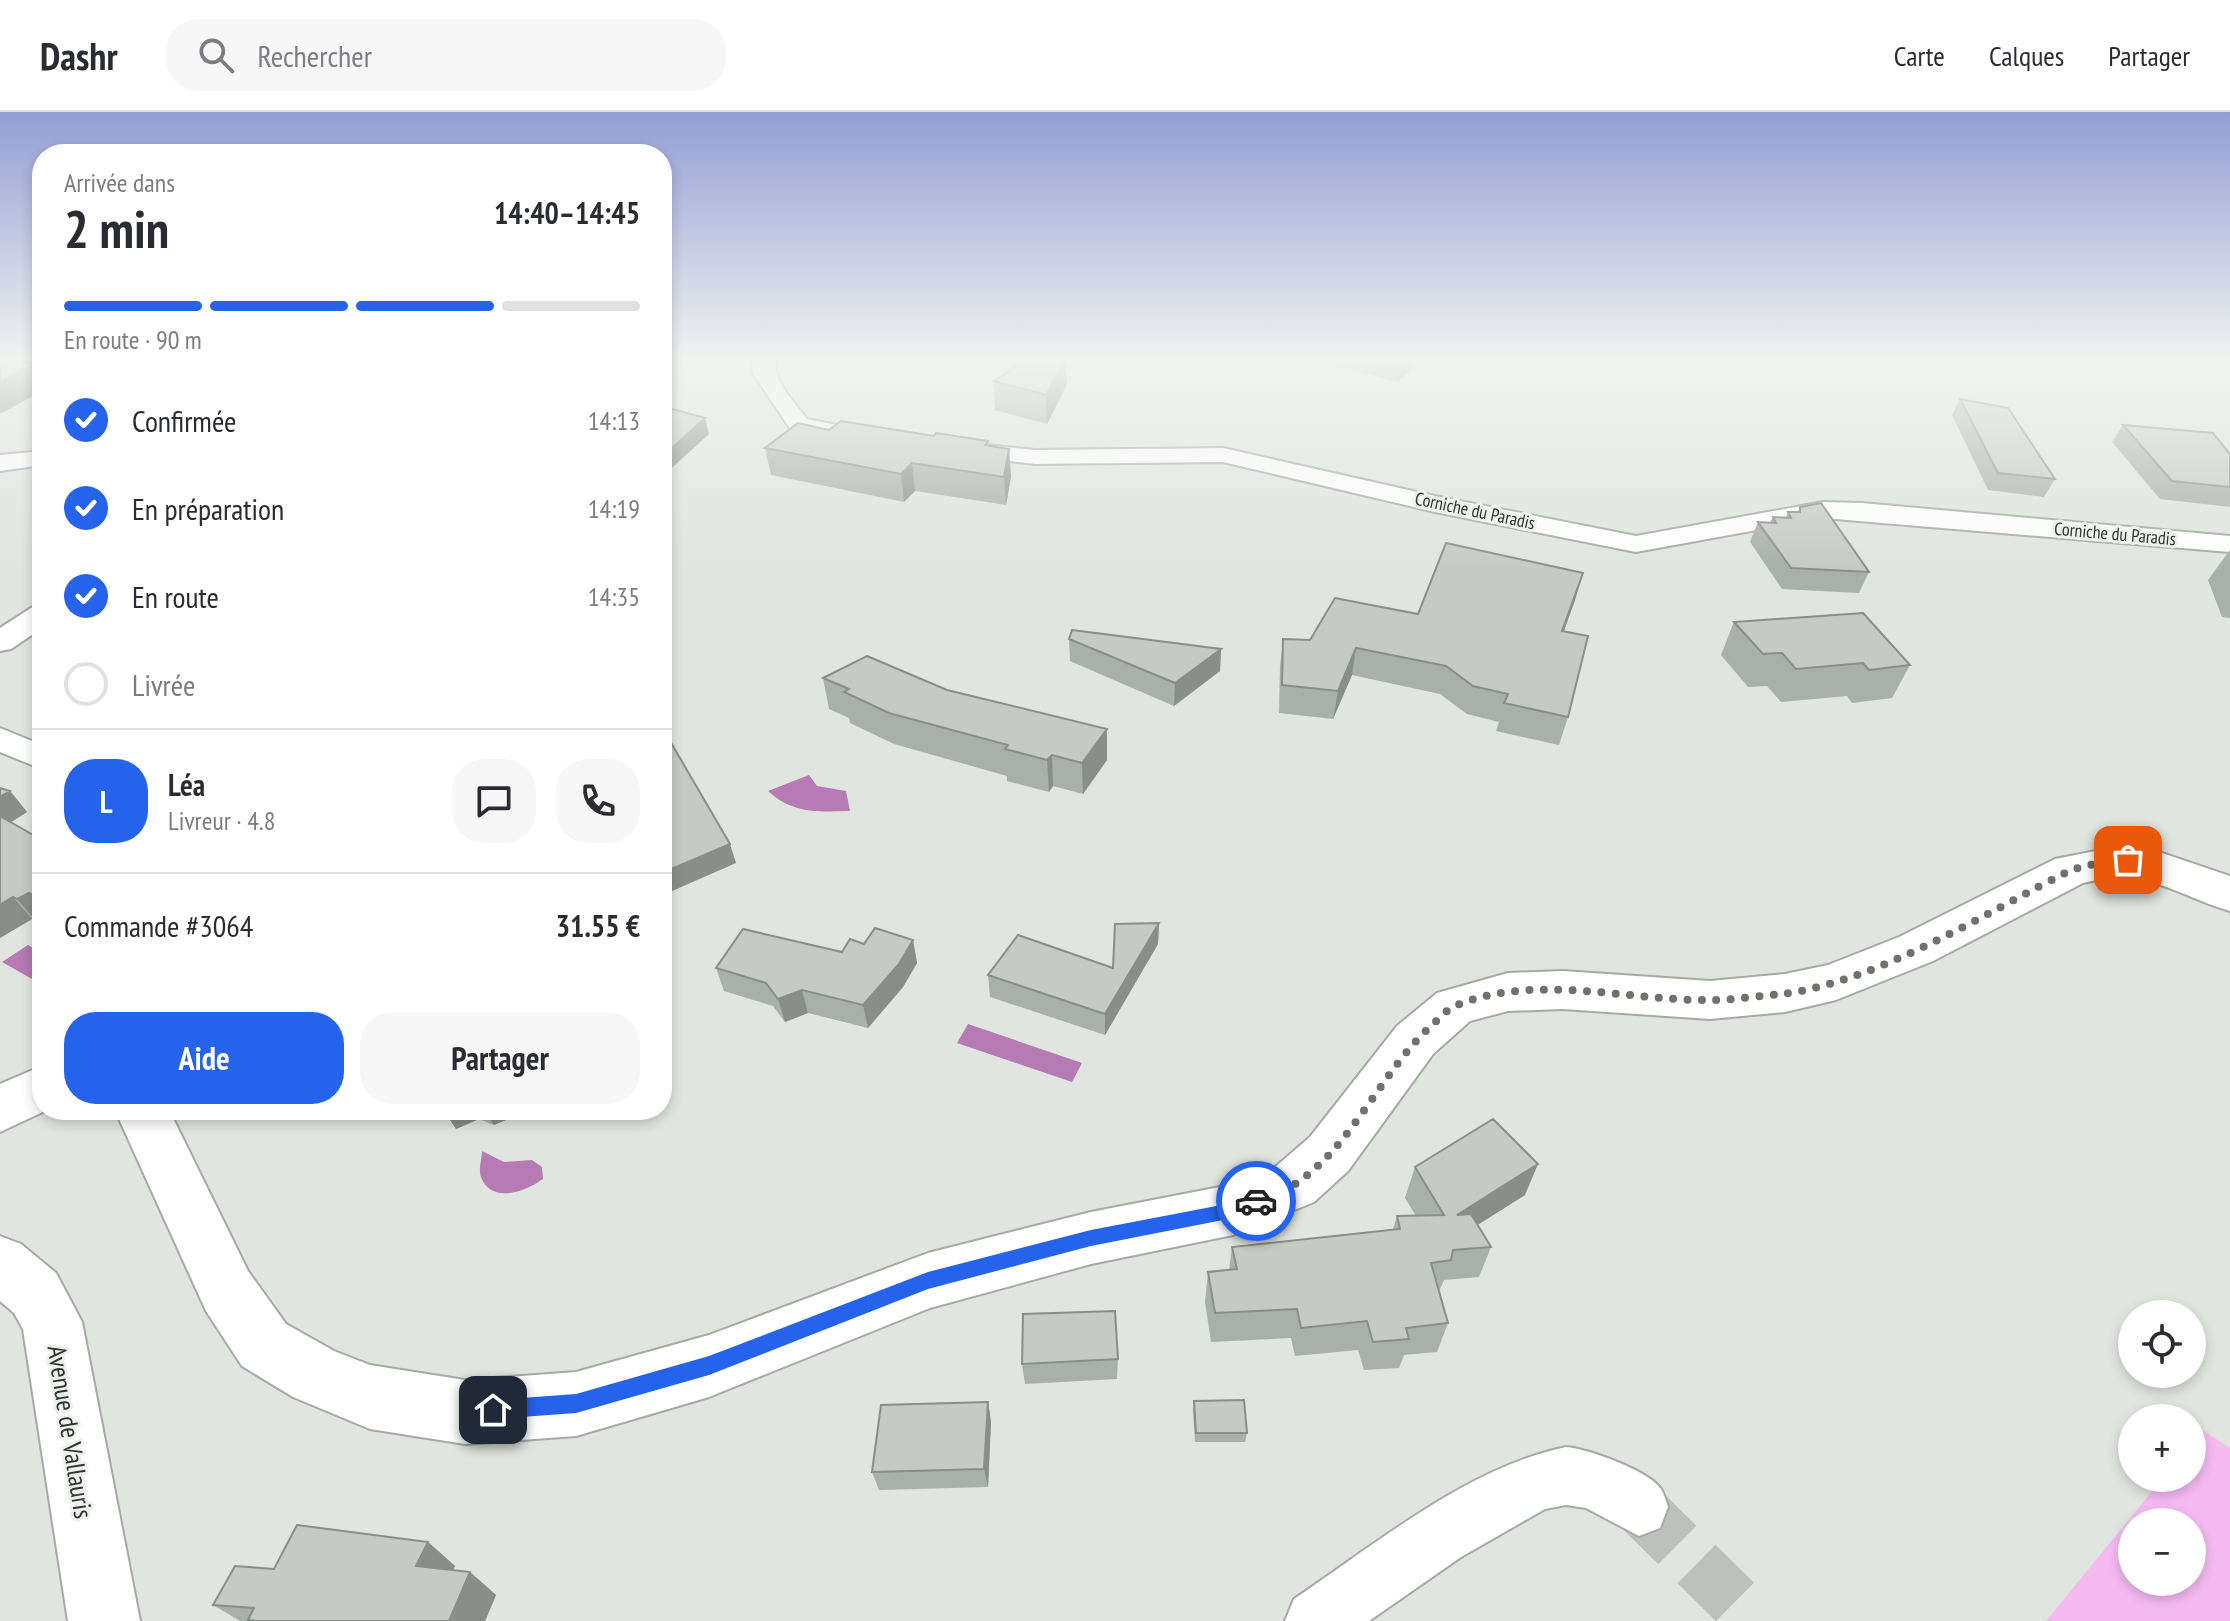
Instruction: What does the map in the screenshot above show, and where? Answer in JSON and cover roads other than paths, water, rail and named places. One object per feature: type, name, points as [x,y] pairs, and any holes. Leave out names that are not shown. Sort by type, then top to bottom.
[{"type":"main road","points":[[147,1120],[227,1291],[264,1345],[315,1375],[370,1397],[465,1412],[576,1404],[709,1366],[928,1281],[1091,1238],[1233,1210],[1294,1185],[1329,1154],[1415,1040],[1454,1006],[1508,992],[1563,990],[1710,1000],[1785,993],[1823,985],[1916,949],[2071,870],[2098,863],[2128,860],[2162,867],[2230,895]]},
{"type":"main road","points":[[0,1110],[32,1092]]},
{"type":"main road","name":"Avenue de Vallauris","points":[[0,1263],[35,1293],[52,1322],[104,1621]]},
{"type":"street","points":[[818,428],[867,437]]},
{"type":"street","name":"Corniche du Paradis","points":[[927,445],[1035,457],[1223,455],[1435,504],[1636,544],[1823,510],[2230,544]]},
{"type":"street","points":[[0,463],[32,459]]},
{"type":"street","points":[[0,642],[32,621]]},
{"type":"street","points":[[0,739],[32,753]]},
{"type":"street","points":[[1316,1621],[1522,1487],[1565,1476],[1597,1482],[1639,1507]]},
{"type":"tunnel","points":[[1639,1507],[1754,1621]]}]
